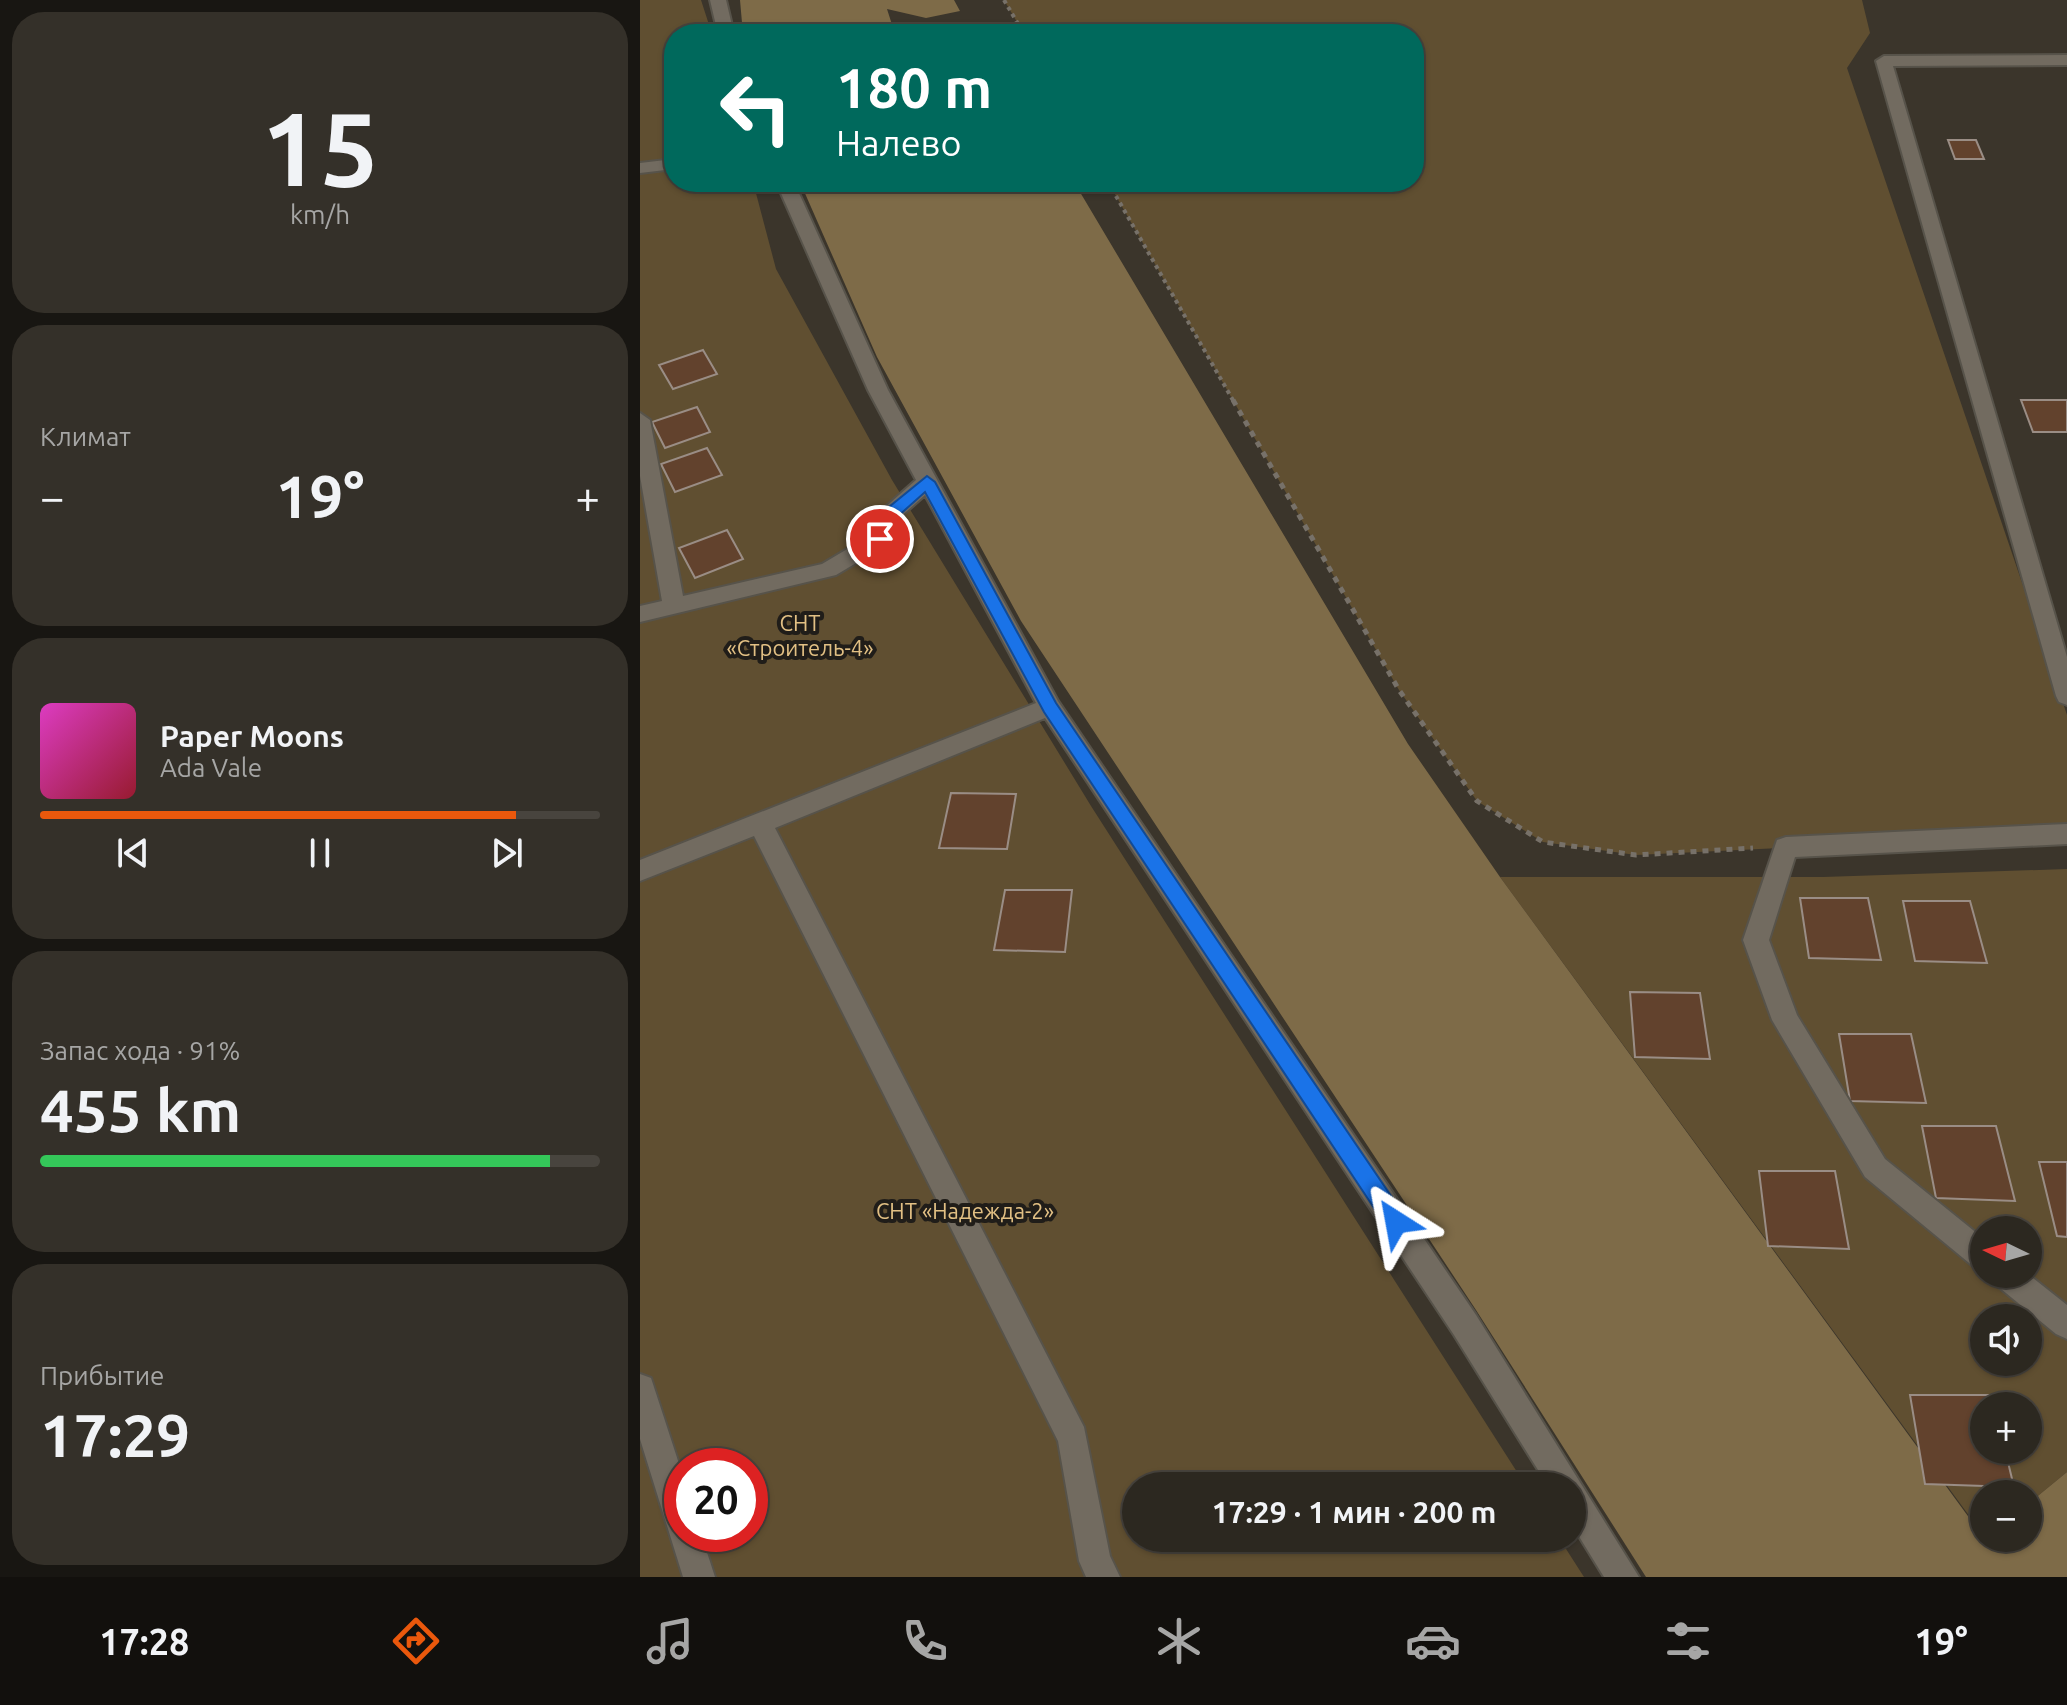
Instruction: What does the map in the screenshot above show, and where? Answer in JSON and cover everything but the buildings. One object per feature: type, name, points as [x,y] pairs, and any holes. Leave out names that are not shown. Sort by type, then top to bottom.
[{"type":"lane","points":[[718,0],[724,24]]},
{"type":"lane","points":[[2067,60],[1884,61],[2067,696]]},
{"type":"lane","points":[[640,168],[664,165]]},
{"type":"lane","points":[[789,192],[878,390],[1050,707],[1465,1325],[1557,1472]]},
{"type":"lane","points":[[640,420],[674,606]]},
{"type":"lane","points":[[640,614],[828,570],[880,539],[889,515],[927,482]]},
{"type":"lane","points":[[640,871],[1050,707]]},
{"type":"lane","points":[[760,823],[1073,1438],[1095,1561],[1104,1577]]},
{"type":"lane","points":[[1970,1246],[1875,1168],[1785,1020],[1756,940],[1786,847],[2067,834]]},
{"type":"lane","points":[[2022,1288],[2067,1324]]},
{"type":"lane","points":[[640,1389],[664,1466]]},
{"type":"lane","points":[[1586,1518],[1623,1577]]},
{"type":"lane","points":[[691,1552],[699,1577]]},
{"type":"path","points":[[1004,0],[1018,24]]},
{"type":"path","points":[[1114,192],[1399,690],[1477,801],[1543,842],[1636,855],[1786,847]]},
{"type":"green space","name":"СНТ «Надежда-2»","points":[[640,0],[701,0],[709,24],[664,24],[664,192],[756,192],[776,269],[892,480],[1091,806],[1517,1472],[1122,1472],[1122,1552],[1568,1552],[1584,1577],[640,1577]]},
{"type":"green space","points":[[1004,0],[1862,0],[1870,33],[1847,68],[2067,715],[2067,834],[1636,855],[1543,842],[1477,801],[1399,690],[1114,192],[1424,192],[1424,24],[1018,24]]},
{"type":"green space","points":[[2067,869],[2067,1472],[2042,1493],[2042,1480],[1970,1480],[1970,1517],[1500,877],[1823,877]]},
{"type":"shaded area","points":[[740,0],[954,0],[960,11],[926,18],[887,9],[892,24],[742,24]]},
{"type":"shaded area","points":[[804,192],[1080,192],[1408,744],[1500,877],[1970,1519],[1970,1552],[2042,1552],[2042,1493],[2067,1472],[2067,1577],[1646,1577],[1586,1483],[1586,1472],[1579,1472],[1476,1310],[1021,621],[877,357]]},
{"type":"route","points":[[880,539],[889,515],[927,482],[1050,707],[1396,1222]]},
{"type":"park label","name":"СНТ «Строитель-4»","points":[[800,636]]}]
